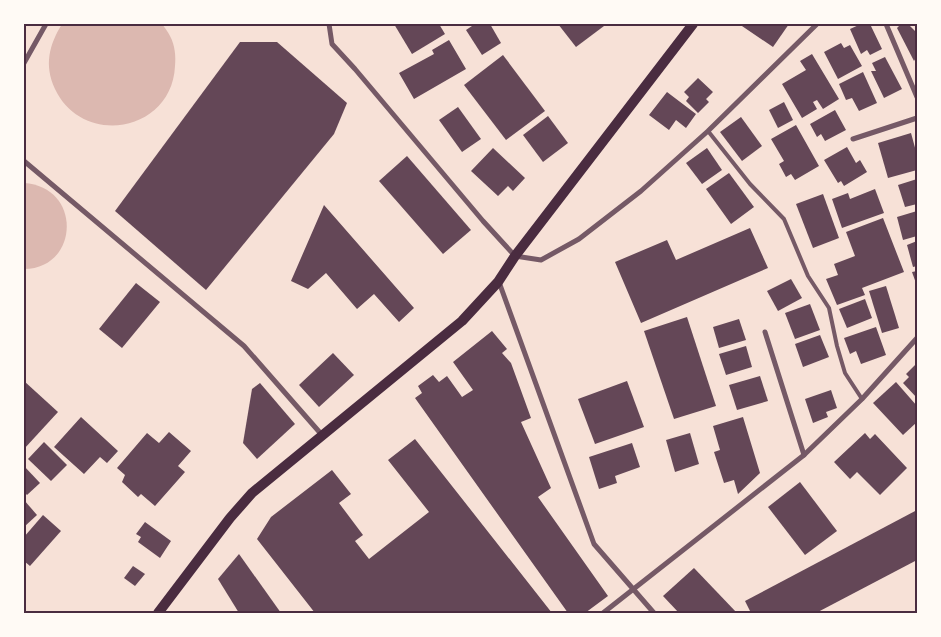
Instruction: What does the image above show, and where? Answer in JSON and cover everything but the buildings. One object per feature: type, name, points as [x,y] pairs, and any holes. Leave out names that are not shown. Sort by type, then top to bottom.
[{"type":"main road","points":[[158,613],[230,518],[252,493],[462,321],[498,282],[515,256],[693,24]]},
{"type":"street","points":[[24,62],[46,24]]},
{"type":"street","points":[[328,24],[332,44],[483,221],[515,256],[541,260],[579,239],[641,191],[708,131],[816,24]]},
{"type":"street","points":[[886,24],[917,97]]},
{"type":"street","points":[[854,139],[917,118]]},
{"type":"street","points":[[24,161],[244,346],[322,436]]},
{"type":"street","points":[[498,282],[594,544],[654,613]]},
{"type":"street","points":[[765,332],[804,455]]},
{"type":"street","points":[[603,613],[804,455],[862,399],[917,338]]},
{"type":"lane","points":[[708,131],[750,184],[784,219],[808,276],[829,308],[845,374],[862,399]]},
{"type":"shaded area","points":[[62,24],[162,24],[173,43],[175,66],[170,88],[159,106],[143,118],[124,124],[104,125],[85,120],[68,108],[55,89],[49,63],[51,47]]},
{"type":"shaded area","points":[[24,183],[43,188],[57,198],[64,212],[67,227],[64,243],[56,256],[42,265],[24,269]]}]
